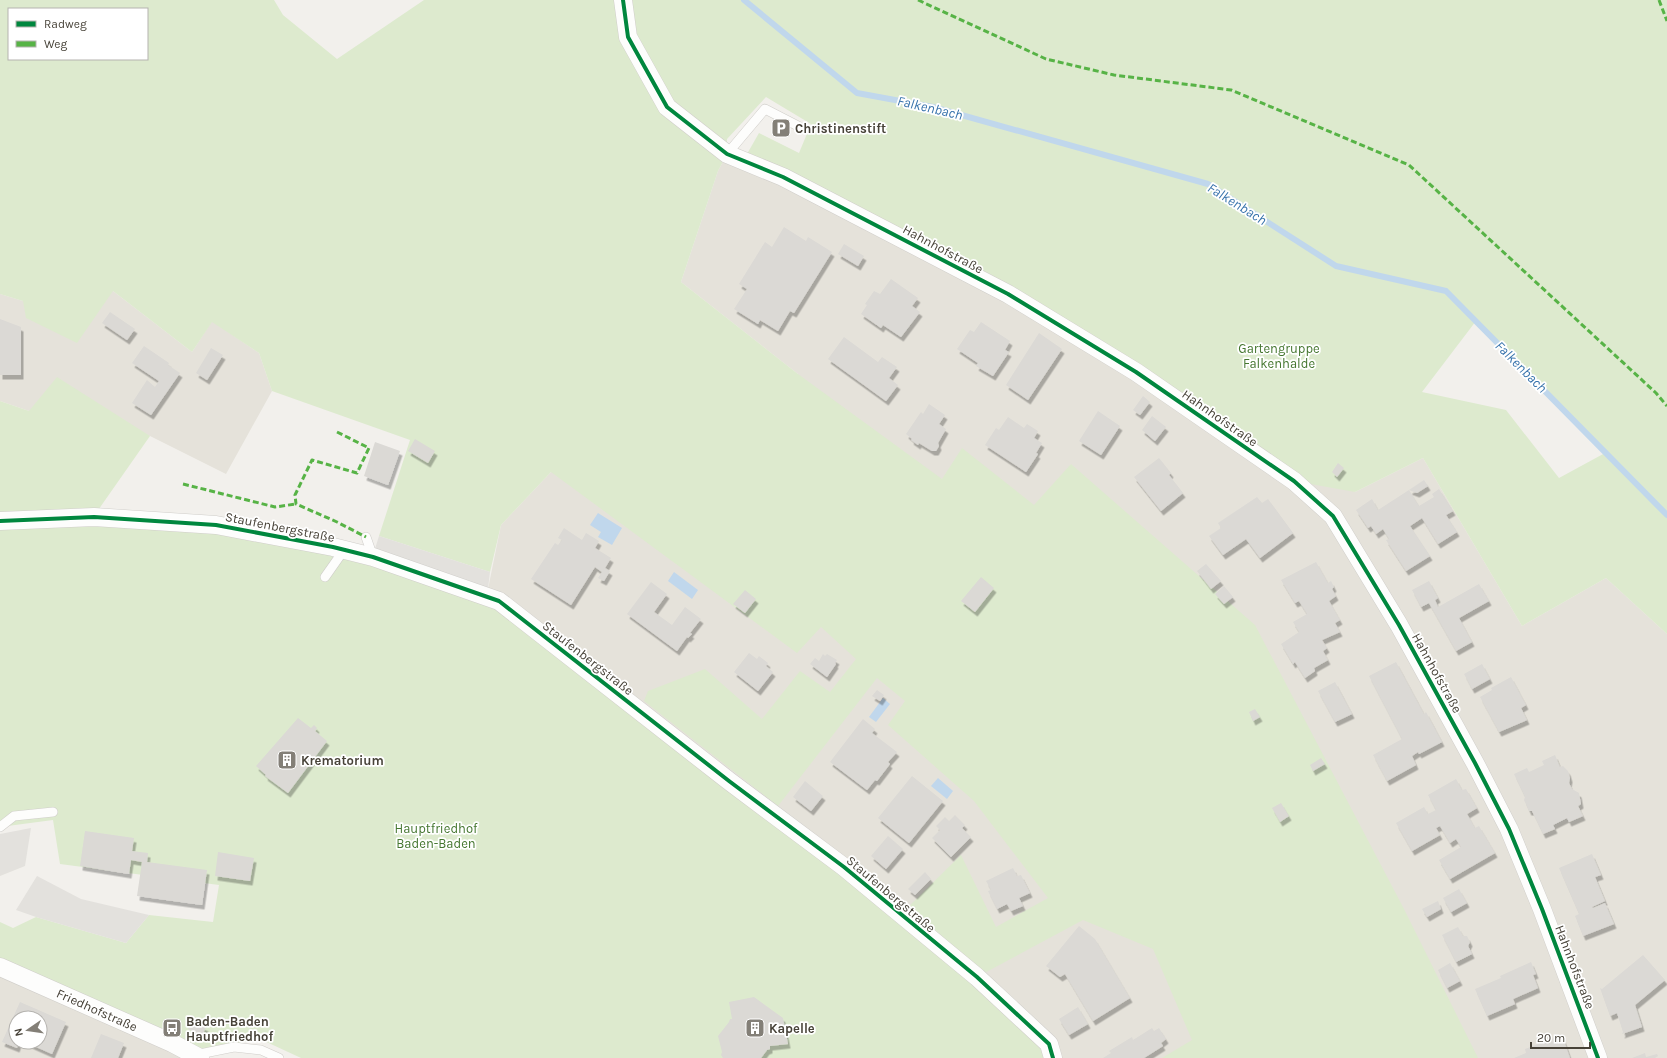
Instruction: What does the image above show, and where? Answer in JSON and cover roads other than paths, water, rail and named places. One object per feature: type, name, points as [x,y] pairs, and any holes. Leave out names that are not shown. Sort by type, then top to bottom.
[{"type":"street","name":"Hahnhofstraße","points":[[623,0],[628,37],[667,107],[727,154],[783,177],[1008,294],[1136,372],[1294,481],[1333,516],[1399,625],[1475,763],[1509,829],[1545,916],[1598,1058]]},
{"type":"street","name":"Staufenbergstraße","points":[[0,521],[6,522],[94,517],[216,525],[373,557],[499,601],[729,781],[844,867],[977,977],[1049,1044],[1053,1058]]},
{"type":"street","name":"Friedhofstraße","points":[[0,967],[172,1043],[197,1057]]},
{"type":"lane","points":[[727,154],[765,109],[798,126]]},
{"type":"lane","points":[[366,537],[373,557]]},
{"type":"lane","points":[[325,577],[344,550]]},
{"type":"lane","points":[[0,827],[14,816],[53,812]]},
{"type":"lane","name":"Friedhofstraße","points":[[197,1057],[234,1047],[261,1050],[279,1058]]},
{"type":"water","points":[[598,513],[622,528],[612,545],[598,537],[601,532],[590,525]]},
{"type":"water","points":[[674,572],[698,590],[692,599],[668,581]]},
{"type":"water","points":[[883,698],[890,704],[876,722],[869,717]]},
{"type":"water","points":[[938,778],[953,791],[947,799],[931,786]]},
{"type":"waterway","name":"Falkenbach","points":[[744,0],[857,93],[933,107],[1208,184],[1336,266],[1446,291],[1667,515]]},
{"type":"place","name":"Christinenstift","points":[[781,128]]},
{"type":"place","name":"Krematorium","points":[[287,760]]},
{"type":"place","name":"Baden-Baden Hauptfriedhof","points":[[172,1028]]},
{"type":"place","name":"Kapelle","points":[[755,1028]]},
{"type":"park label","name":"Gartengruppe Falkenhalde","points":[[1279,356]]},
{"type":"park label","name":"Hauptfriedhof Baden-Baden","points":[[436,836]]}]
